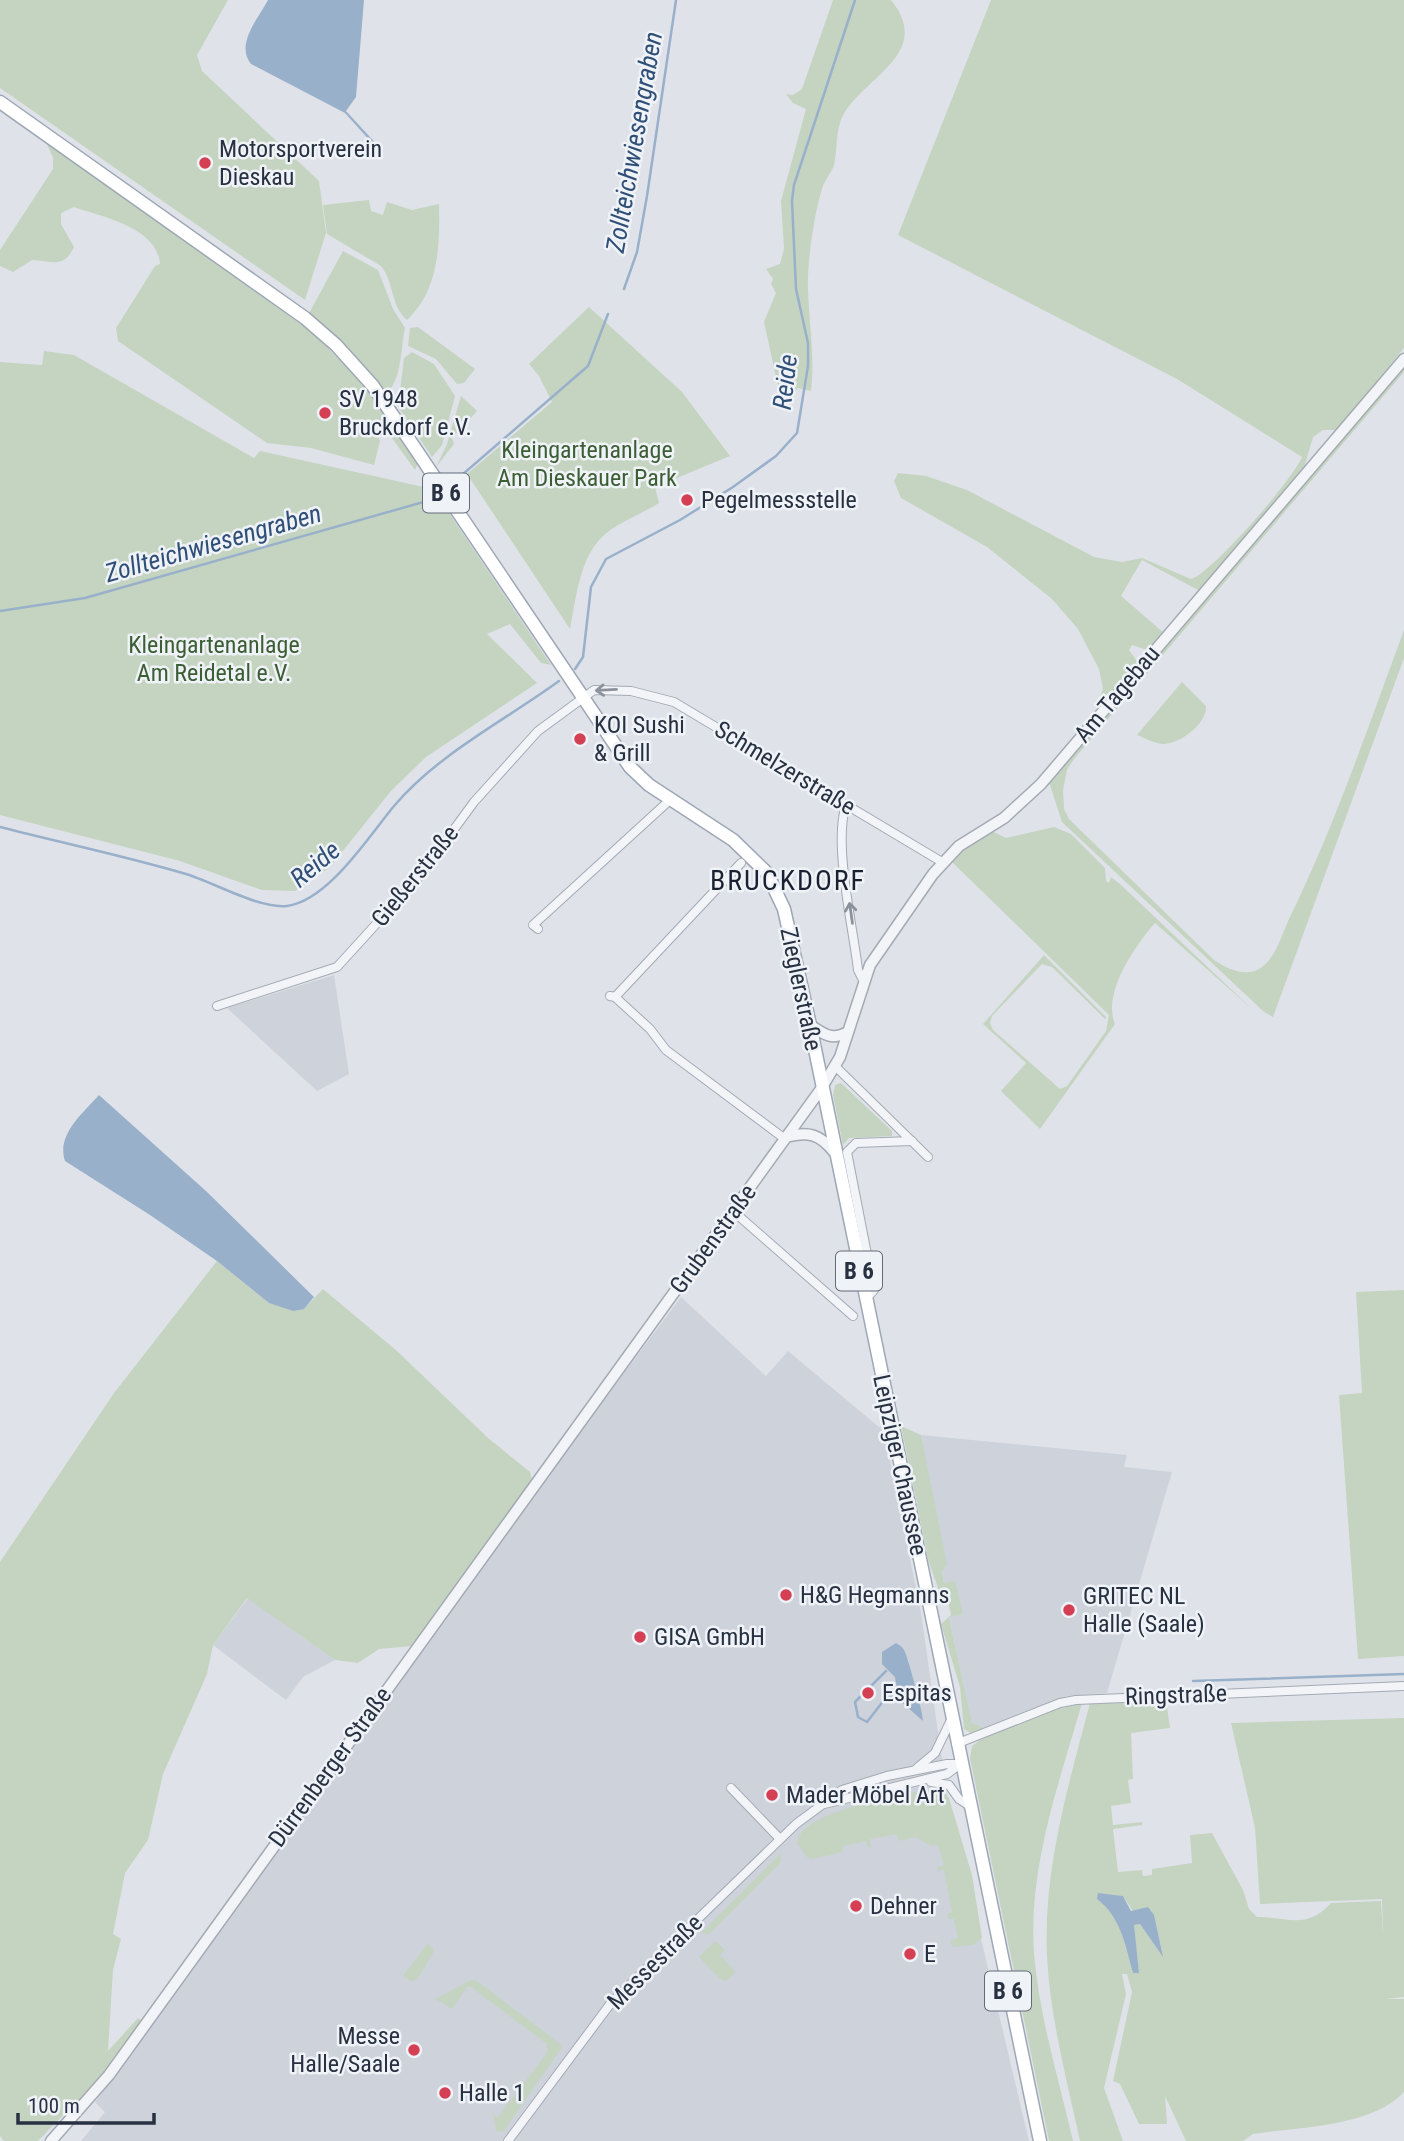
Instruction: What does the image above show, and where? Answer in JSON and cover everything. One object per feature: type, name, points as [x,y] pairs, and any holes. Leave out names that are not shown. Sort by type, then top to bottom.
[{"type":"main road","name":"Zieglerstraße","points":[[0,102],[320,331],[373,386],[630,767],[671,799],[733,840],[767,873],[784,909],[810,1025],[821,1089],[840,1152],[872,1331]]},
{"type":"main road","name":"Leipziger Chaussee","points":[[872,1331],[960,1764]]},
{"type":"main road","name":"B 6","points":[[960,1764],[1040,2141]]},
{"type":"street","name":"Am Tagebau","points":[[821,1089],[835,1066],[870,965],[942,862],[959,846],[1004,818],[1041,784],[1404,359]]},
{"type":"street","name":"Schmelzerstraße","points":[[583,699],[594,690],[631,691],[674,702],[942,862]]},
{"type":"street","name":"Gießerstraße","points":[[218,1006],[337,967],[419,877],[474,802],[538,731],[583,699]]},
{"type":"street","points":[[538,929],[533,925],[671,799]]},
{"type":"street","points":[[846,804],[843,814],[843,862],[858,970],[863,980]]},
{"type":"street","points":[[741,863],[612,996],[650,1029],[666,1050],[786,1138],[813,1134],[840,1152],[856,1143],[912,1141]]},
{"type":"street","points":[[810,1025],[825,1036],[834,1037],[848,1032]]},
{"type":"street","points":[[835,1066],[928,1157]]},
{"type":"street","name":"Grubenstraße","points":[[604,1389],[821,1089]]},
{"type":"street","points":[[733,1211],[853,1316]]},
{"type":"street","name":"Dürrenberger Straße","points":[[51,2141],[115,2066],[604,1389]]},
{"type":"street","name":"Ringstraße","points":[[956,1744],[1076,1700],[1404,1686]]},
{"type":"street","name":"Messestraße","points":[[912,1771],[936,1753],[951,1720]]},
{"type":"street","name":"Messestraße","points":[[509,2141],[611,2004],[780,1839],[842,1790],[912,1771],[960,1764]]},
{"type":"street","name":"Messestraße","points":[[824,1804],[921,1782],[947,1774],[960,1764]]},
{"type":"street","name":"Messestraße","points":[[921,1782],[949,1785],[959,1799],[968,1805]]},
{"type":"street","points":[[731,1788],[780,1839]]},
{"type":"shaded area","points":[[334,975],[349,1074],[317,1091],[227,1008]]},
{"type":"shaded area","points":[[681,1297],[766,1376],[788,1351],[879,1427],[883,1426],[921,1613],[947,1795],[1029,2141],[81,2141],[105,2112],[95,2102],[552,1469]]},
{"type":"shaded area","points":[[921,1435],[1127,1455],[1124,1467],[1172,1472],[1107,1693],[1067,1696],[986,1729],[972,1724],[949,1616],[963,1613],[944,1584]]},
{"type":"shaded area","points":[[248,1598],[335,1660],[303,1677],[286,1700],[213,1645]]},
{"type":"green space","name":"Motorsportverein Dieskau","points":[[0,0],[228,0],[197,55],[202,71],[319,181],[326,233],[305,300],[0,88]]},
{"type":"green space","points":[[833,0],[891,0],[903,20],[904,37],[899,53],[848,108],[840,123],[834,164],[822,189],[810,252],[808,289],[812,353],[811,391],[797,388],[792,403],[783,409],[764,322],[776,293],[771,284],[773,279],[766,269],[780,264],[784,249],[781,201],[806,109],[793,103],[786,94],[793,95],[802,89]]},
{"type":"green space","points":[[991,0],[1404,0],[1404,348],[1337,430],[1323,430],[1313,437],[1304,468],[1200,591],[1142,560],[1121,596],[1164,633],[1150,651],[1132,645],[1129,650],[1139,664],[1102,708],[1098,702],[1103,689],[1099,669],[1078,629],[1052,599],[987,547],[901,498],[894,481],[898,473],[926,476],[967,490],[1094,557],[1122,562],[1142,558],[1191,579],[1216,561],[1233,544],[1284,484],[1302,457],[1177,379],[898,235]]},
{"type":"green space","points":[[46,142],[312,332],[364,385],[418,463],[415,470],[379,420],[374,423],[380,441],[374,465],[311,448],[267,443],[118,341],[116,328],[155,266],[160,264],[157,251],[149,241],[126,225],[74,207],[61,213],[61,224],[74,247],[66,258],[57,262],[32,260],[13,272],[0,266],[0,250],[53,169],[53,158]]},
{"type":"green space","points":[[369,200],[371,211],[383,215],[387,202],[412,210],[439,204],[438,251],[431,281],[418,308],[407,320],[398,308],[381,266],[327,234],[323,205]]},
{"type":"green space","points":[[343,251],[378,270],[393,309],[405,328],[398,372],[386,393],[308,315]]},
{"type":"green space","name":"Kleingartenanlage Am Dieskauer Park","points":[[589,307],[682,392],[730,456],[655,487],[659,503],[614,527],[602,537],[594,546],[583,568],[570,629],[467,474],[552,402],[539,376],[529,364]]},
{"type":"green space","points":[[418,327],[475,369],[464,383],[457,384],[436,359],[408,346],[410,328]]},
{"type":"green space","name":"Kleingartenanlage Am Reidetal e.V.","points":[[44,351],[74,355],[254,458],[260,451],[433,489],[551,665],[541,663],[510,624],[487,634],[537,683],[426,757],[391,791],[329,868],[295,891],[262,890],[180,861],[0,815],[0,362],[42,365]]},
{"type":"green space","points":[[412,352],[434,364],[455,396],[442,445],[432,457],[398,407],[404,358]]},
{"type":"green space","points":[[1404,365],[1404,372],[1067,770],[1063,790],[1064,809],[1069,819],[1214,960],[1236,971],[1259,969],[1274,953],[1306,884],[1350,776],[1404,630],[1404,658],[1273,1017],[1263,1011],[1062,822],[1049,782]]},
{"type":"green space","points":[[461,396],[477,411],[452,438],[454,444],[436,467],[447,444]]},
{"type":"green space","points":[[1182,682],[1206,706],[1198,725],[1171,743],[1154,742],[1137,735]]},
{"type":"green space","points":[[1054,827],[1071,834],[1105,868],[1106,881],[1109,883],[1111,877],[1121,885],[1253,1010],[1155,923],[1138,944],[1117,984],[1112,1012],[1115,1024],[1040,1129],[1001,1091],[1026,1063],[983,1024],[1044,955],[1106,1017],[1105,1019],[1052,967],[1042,964],[992,1016],[990,1023],[993,1030],[1060,1089],[1067,1086],[1106,1031],[1109,1015],[950,860],[987,833],[994,832],[1006,838]]},
{"type":"green space","points":[[841,1083],[892,1131],[892,1136],[849,1138],[843,1145],[833,1095],[835,1085]]},
{"type":"green space","points":[[217,1261],[269,1303],[304,1309],[323,1289],[397,1351],[488,1438],[530,1472],[532,1480],[413,1646],[379,1649],[358,1663],[335,1660],[247,1598],[213,1645],[207,1674],[163,1774],[148,1840],[125,1873],[113,1934],[121,1939],[113,1970],[108,2051],[138,2018],[142,2021],[77,2109],[72,2106],[38,2141],[4,2141],[0,2136],[0,1562],[114,1393]]},
{"type":"green space","points":[[1404,1290],[1404,1656],[1358,1659],[1339,1395],[1362,1393],[1356,1292]]},
{"type":"green space","points":[[901,1426],[921,1435],[947,1564],[942,1571],[944,1583],[955,1581],[963,1614],[949,1617],[972,1723],[986,1729],[971,1733],[964,1729],[960,1687],[941,1624],[951,1615],[946,1593],[940,1593],[929,1563]]},
{"type":"green space","points":[[1155,1700],[1167,1707],[1170,1728],[1131,1733],[1133,1779],[1128,1780],[1131,1803],[1111,1806],[1113,1825],[1142,1822],[1142,1825],[1113,1829],[1118,1872],[1142,1870],[1143,1876],[1152,1875],[1152,1869],[1192,1863],[1190,1835],[1212,1833],[1243,1890],[1249,1909],[1257,1917],[1305,1919],[1314,1917],[1331,1903],[1381,1901],[1383,1936],[1382,1899],[1260,1904],[1255,1828],[1231,1723],[1404,1718],[1404,1997],[1386,1999],[1404,1999],[1404,2092],[1390,2104],[1354,2119],[1253,2134],[1243,2141],[1186,2141],[1165,2096],[1167,2124],[1139,2124],[1120,2084],[1113,2081],[1132,1992],[1127,1974],[1122,1974],[1126,1994],[1104,2088],[1123,2141],[1080,2141],[1052,2003],[1047,1924],[1059,1828],[1090,1703]],"holes":[[[1106,1895],[1123,1896],[1163,1957],[1140,1924],[1133,1925],[1139,1973],[1133,1973],[1120,1927],[1109,1908]]]},
{"type":"green space","points":[[1082,1703],[1047,1826],[1040,1858],[1033,1921],[1034,1953],[1045,2024],[1073,2141],[1049,2141],[970,1758],[972,1746],[980,1740],[1050,1711]]},
{"type":"green space","points":[[933,1789],[941,1790],[949,1798],[972,1875],[982,1938],[973,1945],[952,1947],[951,1940],[958,1938],[954,1919],[948,1919],[947,1914],[952,1912],[944,1870],[938,1871],[937,1867],[944,1865],[938,1845],[932,1846],[915,1837],[899,1841],[897,1834],[870,1839],[871,1847],[868,1847],[866,1841],[843,1846],[843,1852],[812,1859],[807,1857],[797,1843],[803,1831],[816,1821],[834,1813]]},
{"type":"green space","points":[[780,1854],[781,1862],[709,1934],[701,1933]]},
{"type":"green space","points":[[715,1941],[725,1950],[720,1955],[736,1972],[726,1981],[720,1979],[699,1957]]},
{"type":"green space","points":[[428,1943],[434,1951],[417,1980],[411,1981],[403,1976]]},
{"type":"green space","points":[[471,1980],[477,1981],[563,2046],[503,2132],[496,2131],[493,2112],[497,2118],[547,2053],[547,2044],[471,1987],[467,1987],[452,2009],[435,1999]]},
{"type":"water","points":[[268,0],[364,0],[356,97],[346,111],[382,150],[380,152],[345,113],[251,64],[247,56],[247,40]]},
{"type":"water","points":[[99,1095],[206,1191],[314,1297],[304,1309],[293,1311],[269,1303],[217,1261],[65,1161],[63,1151],[68,1133]]},
{"type":"water","points":[[896,1643],[906,1655],[923,1721],[899,1700],[895,1677],[882,1664],[882,1652]]},
{"type":"water","points":[[1098,1893],[1123,1896],[1131,1911],[1148,1907],[1154,1915],[1163,1957],[1140,1924],[1134,1925],[1139,1973],[1133,1973],[1121,1932],[1112,1914],[1097,1899]]},
{"type":"waterway","name":"Zollteichwiesengraben","points":[[624,289],[637,252],[676,0]]},
{"type":"waterway","name":"Reide","points":[[575,669],[583,657],[591,587],[606,559],[680,520],[733,487],[776,456],[797,433],[808,366],[808,343],[796,289],[792,201],[794,185],[855,0]]},
{"type":"waterway","name":"Zollteichwiesengraben","points":[[455,481],[588,366],[608,314]]},
{"type":"waterway","name":"Zollteichwiesengraben","points":[[0,611],[85,598],[434,499]]},
{"type":"waterway","name":"Reide","points":[[0,827],[163,867],[250,899],[287,906],[318,892],[332,880],[411,787],[431,770],[559,681]]},
{"type":"waterway","points":[[886,1671],[855,1702],[858,1717],[867,1722],[884,1700],[898,1692]]},
{"type":"waterway","points":[[1193,1681],[1404,1674]]},
{"type":"place","name":"Motorsportverein Dieskau","points":[[205,163]]},
{"type":"place","name":"SV 1948 Bruckdorf e.V.","points":[[325,413]]},
{"type":"place","name":"Pegelmessstelle","points":[[687,500]]},
{"type":"place","name":"KOI Sushi & Grill","points":[[580,739]]},
{"type":"place","name":"H&G Hegmanns","points":[[786,1595]]},
{"type":"place","name":"GRITEC NL Halle (Saale)","points":[[1069,1610]]},
{"type":"place","name":"GISA GmbH","points":[[640,1637]]},
{"type":"place","name":"Espitas","points":[[868,1693]]},
{"type":"place","name":"Mader Möbel Art","points":[[772,1795]]},
{"type":"place","name":"Dehner","points":[[856,1906]]},
{"type":"place","name":"E","points":[[910,1954]]},
{"type":"place","name":"Messe Halle/Saale","points":[[414,2050]]},
{"type":"place","name":"Halle 1","points":[[445,2093]]},
{"type":"district","name":"BRUCKDORF","points":[[788,880]]}]
